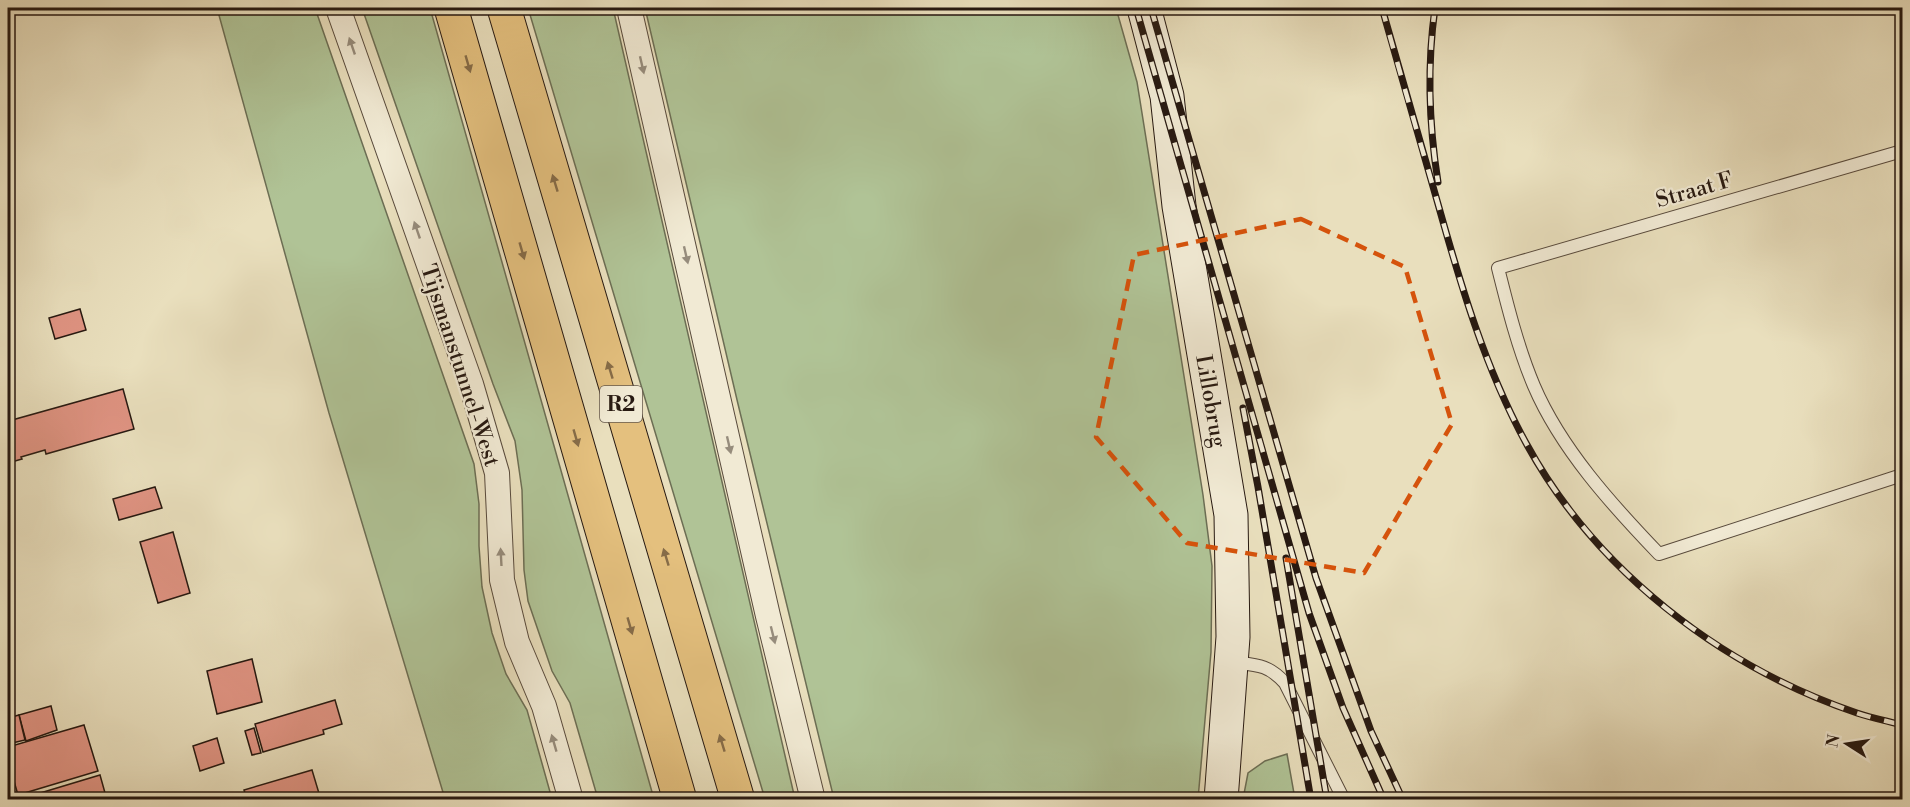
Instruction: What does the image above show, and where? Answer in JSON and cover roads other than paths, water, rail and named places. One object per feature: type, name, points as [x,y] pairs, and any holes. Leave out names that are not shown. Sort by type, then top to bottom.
[{"type":"highway","name":"R2","points":[[452,8],[680,800]]},
{"type":"highway","name":"R2","points":[[504,8],[738,800]]},
{"type":"street","name":"Tijsmanstunnel-West","points":[[338,8],[478,406],[497,473],[502,580],[517,642],[544,706],[571,800]]},
{"type":"street","points":[[630,8],[766,605],[813,800]]},
{"type":"street","name":"Lillobrug","points":[[1144,8],[1167,96],[1179,206],[1231,515],[1234,609],[1221,800]]},
{"type":"lane","name":"Straat F","points":[[1902,151],[1498,268],[1515,335],[1535,388],[1558,431],[1604,496],[1659,554],[1902,475]]},
{"type":"lane","points":[[1232,662],[1264,666],[1276,673],[1285,683],[1344,800]]},
{"type":"railway","points":[[1136,8],[1309,613],[1343,708],[1384,800]]},
{"type":"railway","points":[[1151,8],[1316,578],[1371,731],[1403,800]]},
{"type":"railway","points":[[1382,8],[1475,326],[1511,415],[1554,489],[1588,532],[1625,572],[1666,608],[1711,641],[1758,669],[1807,693],[1857,713],[1902,725]]},
{"type":"railway","points":[[1435,8],[1430,95],[1438,182]]},
{"type":"railway","points":[[1243,408],[1311,800]]},
{"type":"railway","points":[[1286,558],[1327,800]]}]
